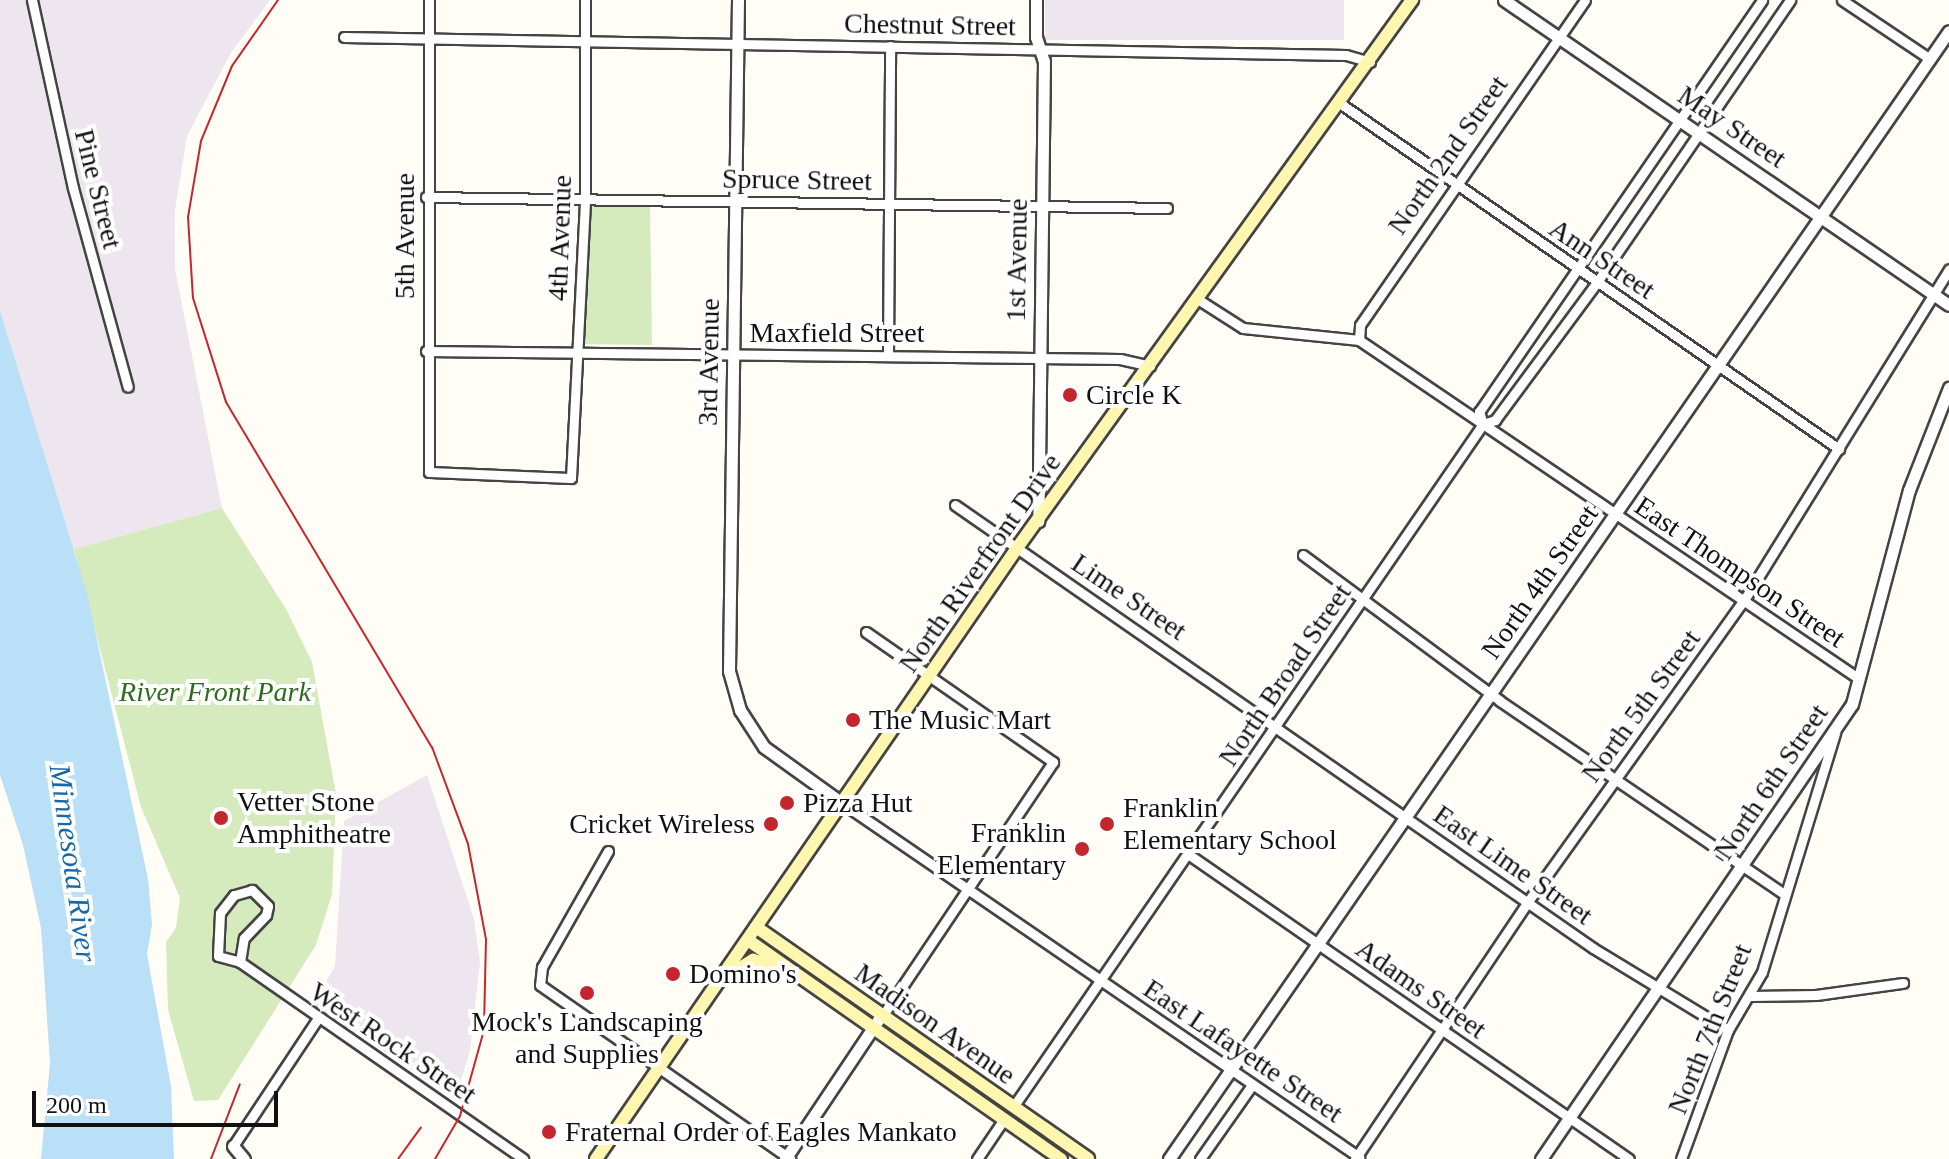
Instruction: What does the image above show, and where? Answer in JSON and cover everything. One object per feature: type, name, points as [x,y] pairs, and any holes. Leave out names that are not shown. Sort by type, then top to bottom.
[{"type":"main road","name":"North Riverfront Drive","points":[[596,1159],[1017,548],[1341,104],[1412,0]]},
{"type":"main road","name":"Madison Avenue","points":[[756,927],[1088,1159]]},
{"type":"main road","name":"Madison Avenue","points":[[748,940],[1061,1159]]},
{"type":"main road","points":[[718,983],[756,960],[792,972]]},
{"type":"street","name":"Pine Street","points":[[32,0],[73,188],[128,387]]},
{"type":"street","name":"5th Avenue","points":[[429,0],[426,197],[429,472],[571,478]]},
{"type":"street","name":"4th Avenue","points":[[571,478],[585,200],[585,0]]},
{"type":"street","name":"3rd Avenue","points":[[738,0],[728,655],[732,687],[746,723],[771,753],[842,803]]},
{"type":"street","name":"1st Avenue","points":[[1036,0],[1040,48],[1042,204],[1038,521]]},
{"type":"street","name":"May Street","points":[[1504,0],[1949,305]]},
{"type":"street","name":"North 2nd Street","points":[[1359,340],[1360,325],[1585,0]]},
{"type":"street","name":"North Broad Street","points":[[1483,424],[1479,412],[1762,0]]},
{"type":"street","name":"North Broad Street","points":[[1013,1107],[1278,727],[1483,424],[1495,420],[1597,282],[1790,0]]},
{"type":"street","points":[[1842,0],[1930,59]]},
{"type":"street","name":"North 4th Street","points":[[1169,1159],[1409,819],[1491,695],[1949,31]]},
{"type":"street","name":"Chestnut Street","points":[[344,37],[585,44],[1040,48],[1346,55],[1370,62]]},
{"type":"street","points":[[888,355],[890,46]]},
{"type":"street","name":"Ann Street","points":[[1341,104],[1839,449]]},
{"type":"street","name":"Spruce Street","points":[[426,197],[1167,208]]},
{"type":"street","name":"North 5th Street","points":[[1358,1158],[1529,900],[1744,600],[1949,269]]},
{"type":"street","points":[[1199,300],[1231,323],[1259,332],[1359,340]]},
{"type":"street","name":"East Thompson Street","points":[[1359,340],[1858,678]]},
{"type":"street","name":"Maxfield Street","points":[[426,351],[579,356],[732,354],[1129,359],[1150,366]]},
{"type":"street","name":"North 6th Street","points":[[1541,1159],[1744,867],[1852,704],[1909,490],[1949,388]]},
{"type":"street","name":"Lime Street","points":[[955,505],[1278,727]]},
{"type":"street","points":[[1303,555],[1361,602],[1491,695],[1783,893]]},
{"type":"street","points":[[608,851],[538,979],[659,1069],[787,1158],[1053,762],[866,632]]},
{"type":"street","name":"East Lime Street","points":[[1278,727],[1657,988],[1670,991],[1728,1030]]},
{"type":"street","name":"North 7th Street","points":[[1681,1159],[1728,1030],[1751,996],[1835,733]]},
{"type":"street","name":"East Lafayette Street","points":[[842,803],[1358,1158]]},
{"type":"street","name":"Adams Street","points":[[1188,854],[1629,1159]]},
{"type":"street","name":"West Rock Street","points":[[240,962],[244,938],[266,915],[268,906],[252,890],[234,895],[216,926],[218,956],[240,962],[523,1159]]},
{"type":"street","points":[[1751,996],[1816,995],[1903,983]]},
{"type":"street","points":[[244,1159],[233,1146],[318,1018]]},
{"type":"street","points":[[1200,1159],[1252,1085]]},
{"type":"street","points":[[977,1159],[1004,1119]]},
{"type":"shaded area","points":[[0,0],[270,0],[231,53],[187,136],[175,210],[175,269],[222,508],[74,549],[48,544],[0,403]]},
{"type":"shaded area","points":[[1045,0],[1344,0],[1344,40],[1045,40]]},
{"type":"shaded area","points":[[427,775],[474,919],[480,962],[470,1051],[455,1099],[313,1005],[335,966],[344,821]]},
{"type":"green space","points":[[591,204],[650,205],[652,345],[579,344]]},
{"type":"green space","name":"River Front Park","points":[[222,508],[286,609],[312,662],[336,794],[332,894],[316,945],[218,1100],[194,1101],[168,1010],[166,942],[176,928],[180,898],[141,807],[74,549]]},
{"type":"water","name":"Minnesota River","points":[[0,311],[87,593],[148,879],[152,924],[147,954],[171,1086],[174,1159],[41,1159],[50,1063],[41,928],[23,845],[0,775]]},
{"type":"railway","points":[[278,0],[232,66],[201,141],[188,217],[193,298],[226,402],[432,747],[468,844],[486,939],[484,1030],[460,1116],[435,1159]]},
{"type":"railway","points":[[211,1159],[240,1084]]},
{"type":"railway","points":[[398,1159],[421,1127]]},
{"type":"place","name":"Circle K","points":[[1070,395]]},
{"type":"place","name":"The Music Mart","points":[[853,720]]},
{"type":"place","name":"Pizza Hut","points":[[787,803]]},
{"type":"place","name":"Vetter Stone Amphitheatre","points":[[221,818]]},
{"type":"place","name":"Cricket Wireless","points":[[771,824]]},
{"type":"place","name":"Franklin Elementary School","points":[[1107,824]]},
{"type":"place","name":"Franklin Elementary","points":[[1082,849]]},
{"type":"place","name":"Domino's","points":[[673,974]]},
{"type":"place","name":"Mock's Landscaping and Supplies","points":[[587,993]]},
{"type":"place","name":"Fraternal Order of Eagles Mankato","points":[[549,1132]]}]
